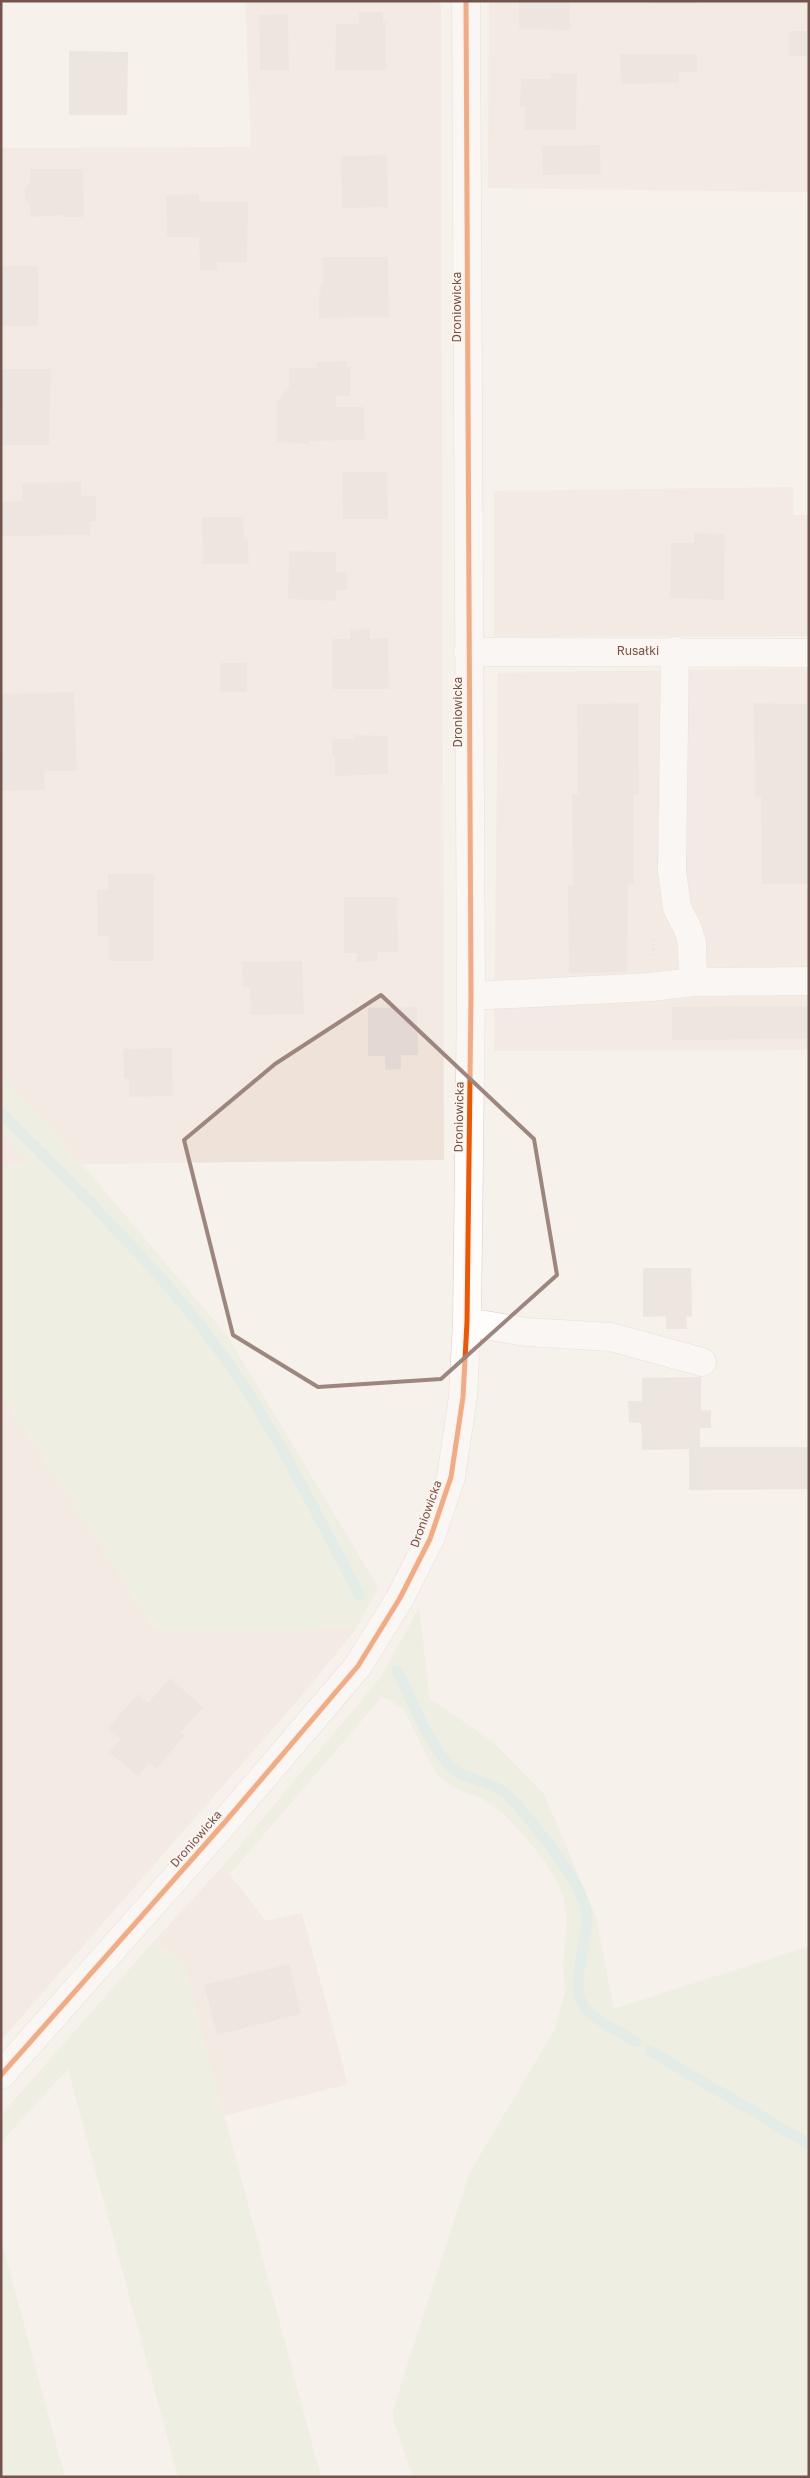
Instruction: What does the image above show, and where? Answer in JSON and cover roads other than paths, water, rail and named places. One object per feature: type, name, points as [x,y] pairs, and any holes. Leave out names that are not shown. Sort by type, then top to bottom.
[{"type":"street","name":"Droniowicka","points":[[1,2075],[225,1822],[358,1666],[400,1598],[430,1539],[451,1477],[463,1398],[467,1322],[471,996],[466,1]]},
{"type":"street","name":"Rusałki","points":[[468,652],[675,651],[809,653]]},
{"type":"street","points":[[675,651],[672,871],[677,908],[688,929],[692,943],[693,982]]},
{"type":"street","points":[[471,996],[652,987],[693,982],[809,981]]},
{"type":"street","points":[[467,1322],[526,1332],[611,1337],[702,1362]]},
{"type":"waterway","points":[[1,1113],[104,1216],[177,1297],[224,1357],[246,1389],[286,1456],[359,1595]]},
{"type":"waterway","points":[[397,1671],[427,1732],[448,1764],[460,1773],[495,1787],[509,1797],[540,1832],[567,1871],[582,1898],[587,1919],[587,1929],[578,1977],[580,1999],[585,2008],[596,2018],[636,2042]]},
{"type":"waterway","points":[[650,2051],[809,2144]]}]
